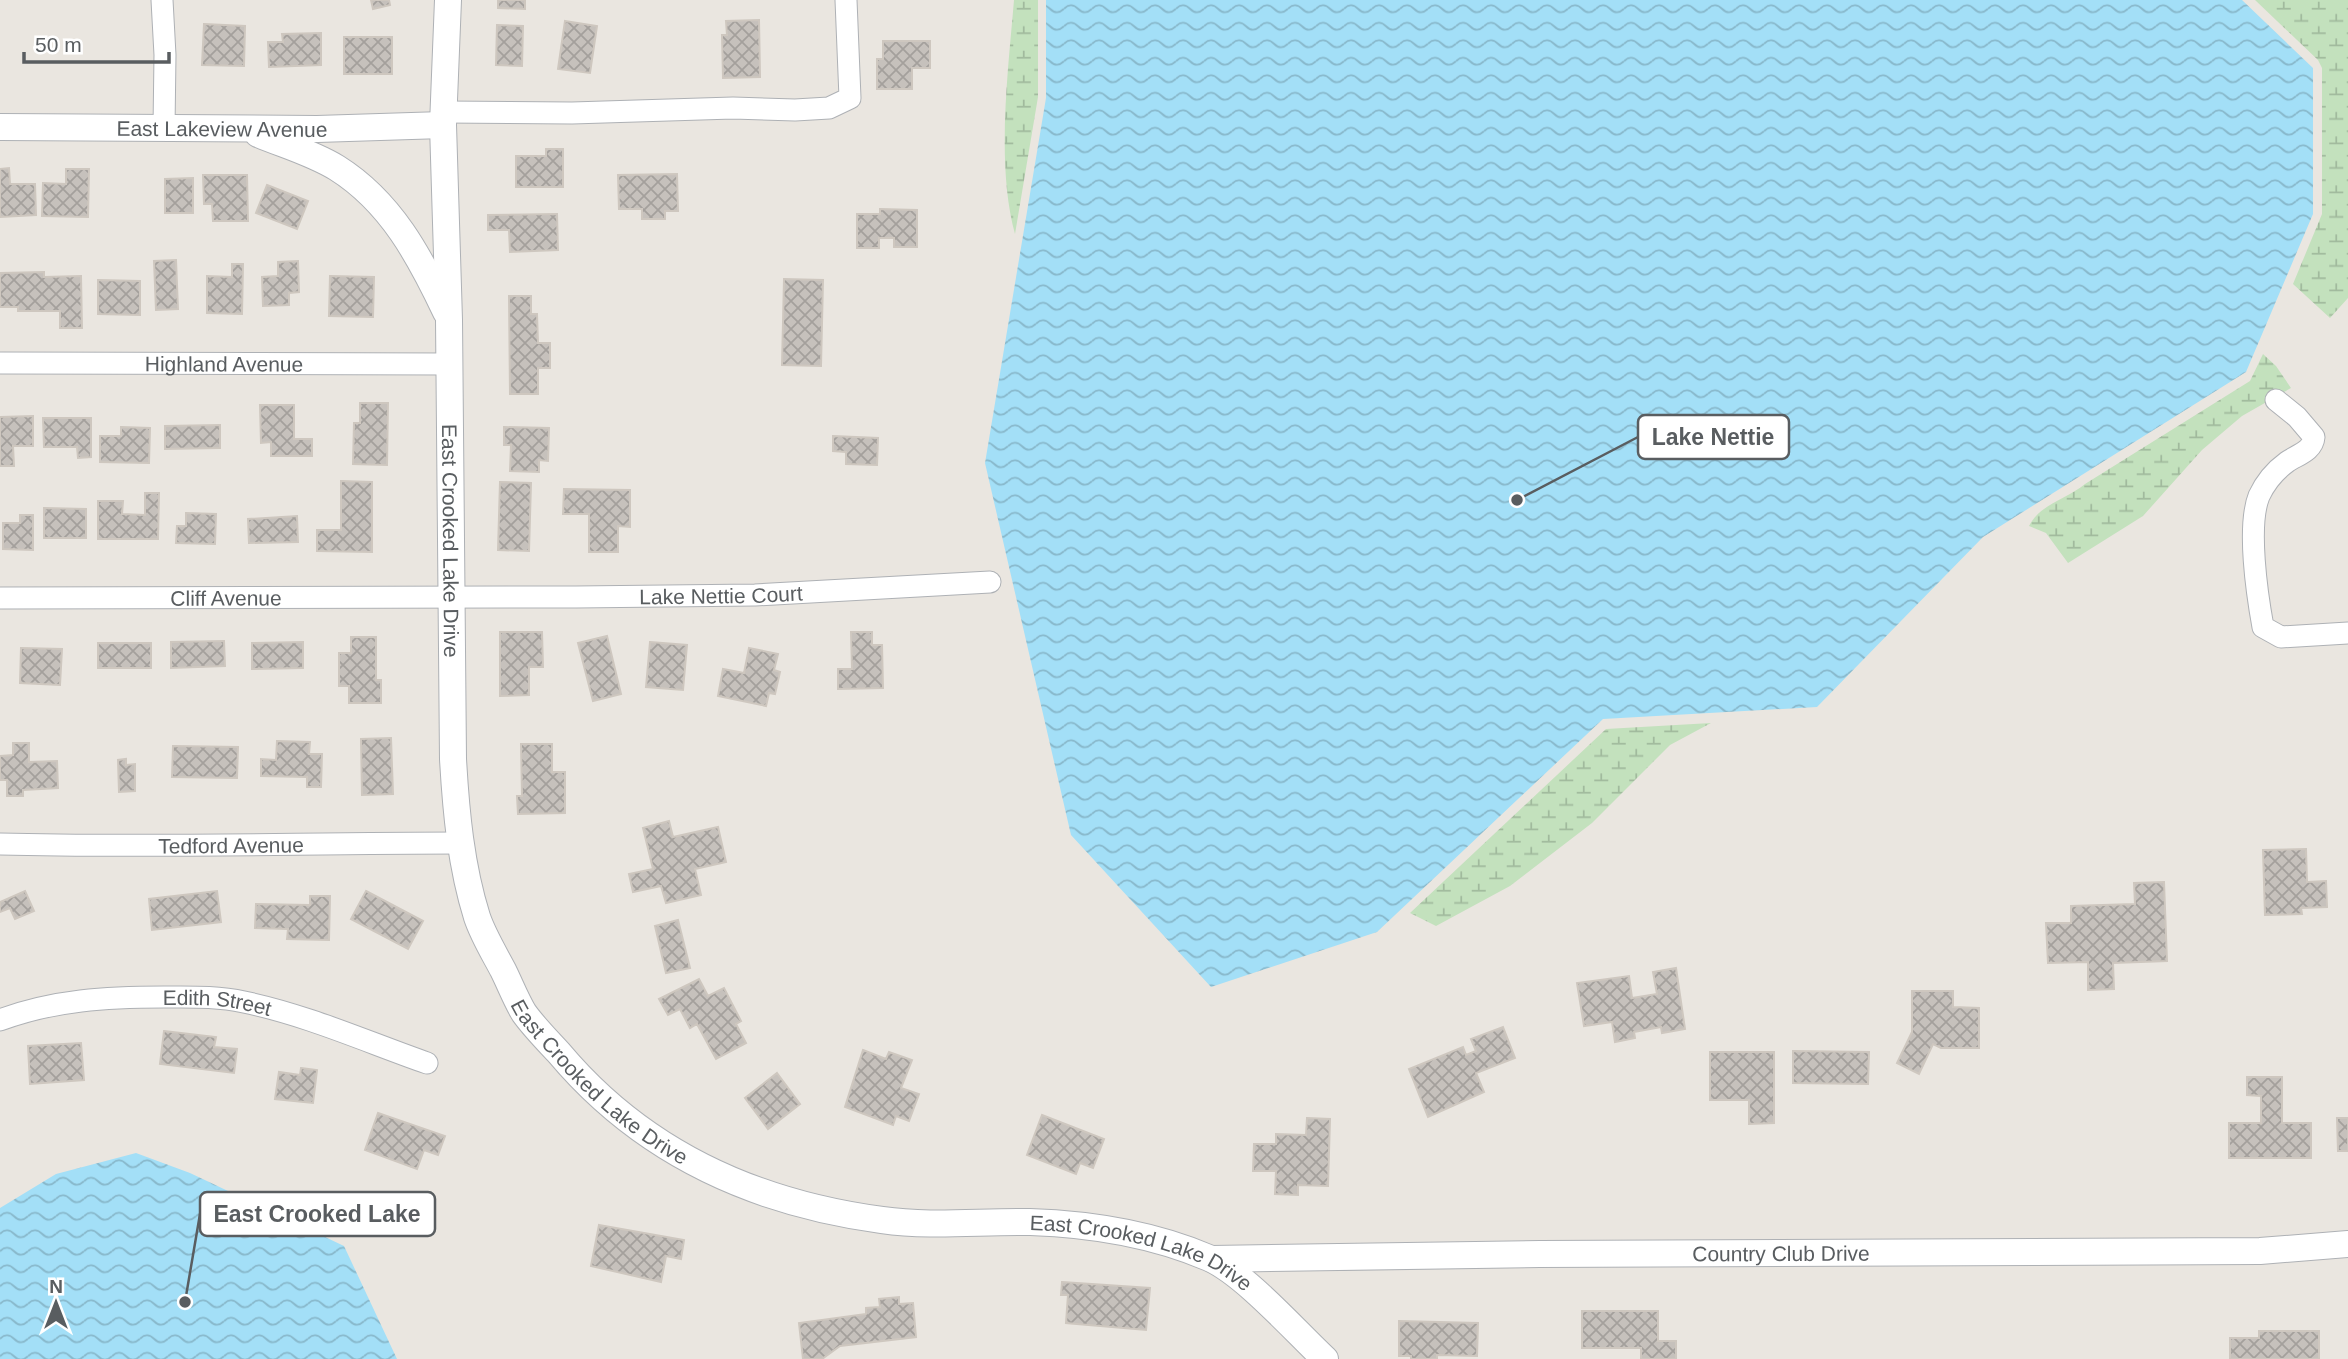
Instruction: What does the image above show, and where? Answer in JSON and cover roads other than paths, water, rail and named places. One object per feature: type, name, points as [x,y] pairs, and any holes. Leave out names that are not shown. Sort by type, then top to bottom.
[{"type":"street","points":[[162,0],[165,55],[164,128]]},
{"type":"street","name":"East Crooked Lake Drive","points":[[448,0],[443,118],[450,364],[453,759],[460,843],[477,918],[524,1013],[588,1086],[634,1127],[690,1162],[755,1191],[813,1208],[907,1222],[1032,1222],[1109,1228],[1163,1241],[1212,1259],[1234,1273],[1325,1359]]},
{"type":"street","name":"East Lakeview Avenue","points":[[0,127],[317,129],[443,118],[733,108],[829,108],[850,98],[846,0]]},
{"type":"street","name":"East Crooked Lake Drive","points":[[243,129],[320,159],[366,190],[388,212],[408,239],[449,320]]},
{"type":"street","name":"Highland Avenue","points":[[0,363],[450,364]]},
{"type":"street","points":[[2276,400],[2297,417],[2314,437],[2313,443],[2305,452],[2270,477],[2259,495],[2253,533],[2263,627],[2281,637],[2348,632]]},
{"type":"street","name":"Lake Nettie Court","points":[[452,596],[755,595],[990,582]]},
{"type":"street","name":"Cliff Avenue","points":[[0,598],[452,596]]},
{"type":"street","name":"Tedford Avenue","points":[[0,844],[93,846],[460,843]]},
{"type":"street","name":"Edith Street","points":[[0,1020],[70,1000],[107,997],[212,997],[244,1002],[306,1020],[428,1063]]},
{"type":"street","name":"Country Club Drive","points":[[1212,1259],[2260,1251],[2348,1244]]},
{"type":"water","points":[[1046,0],[2242,0],[2313,68],[2313,214],[2246,372],[1983,537],[1817,707],[1603,719],[1377,932],[1211,987],[1071,835],[985,463],[1046,98]]},
{"type":"water","points":[[136,1153],[190,1173],[344,1246],[397,1359],[0,1359],[0,1208],[56,1174]]},
{"type":"place","name":"Lake Nettie","points":[[1517,500]]},
{"type":"place","name":"East Crooked Lake","points":[[185,1302]]}]
